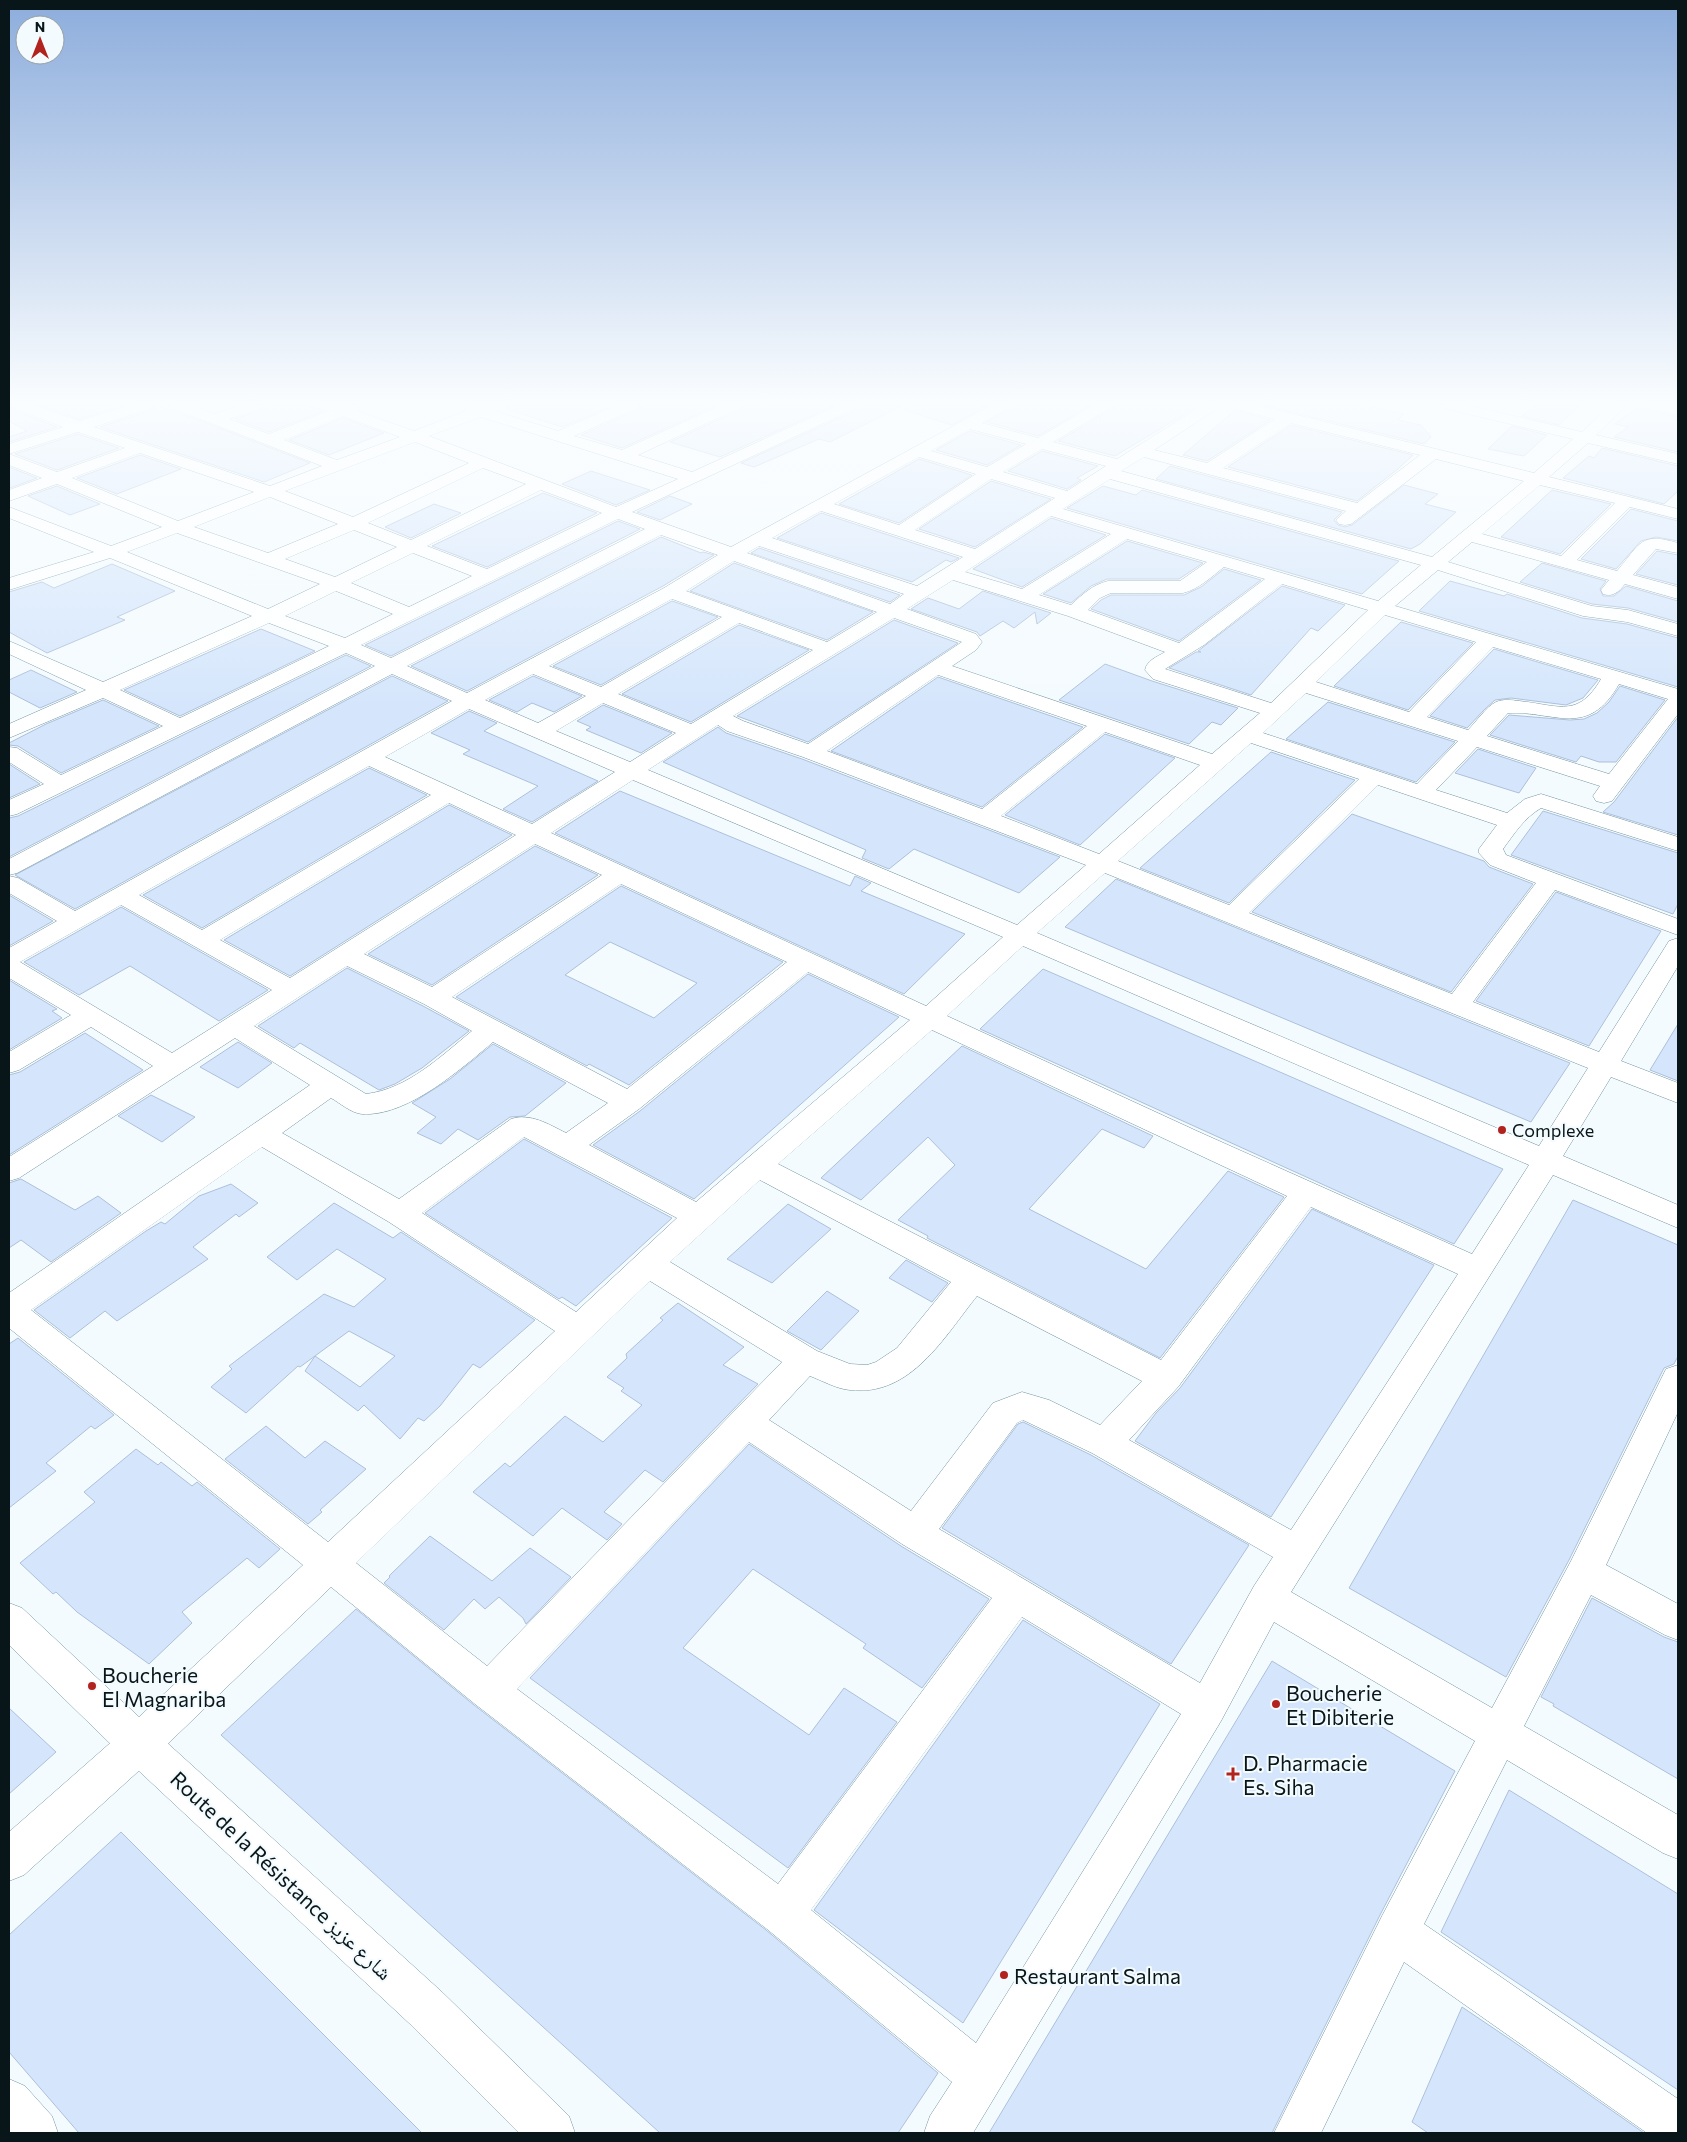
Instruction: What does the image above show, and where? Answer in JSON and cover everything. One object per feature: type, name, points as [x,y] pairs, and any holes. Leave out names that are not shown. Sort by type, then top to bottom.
[{"type":"street","points":[[125,505],[334,583],[410,614]]},
{"type":"street","points":[[9,584],[111,552],[234,505]]},
{"type":"street","points":[[303,505],[488,576]]},
{"type":"street","points":[[269,559],[393,505]]},
{"type":"street","points":[[9,732],[269,616],[497,505]]},
{"type":"street","points":[[596,505],[893,610],[969,638],[972,642],[970,646],[811,752]]},
{"type":"street","points":[[9,809],[634,505]]},
{"type":"street","points":[[9,958],[468,701],[671,592],[735,555],[757,539],[820,505],[977,556]]},
{"type":"street","points":[[901,532],[941,505]]},
{"type":"street","points":[[9,1172],[692,732],[893,610],[1057,505]]},
{"type":"street","points":[[1228,505],[1436,564],[1590,612],[1628,616],[1678,630]]},
{"type":"street","points":[[1345,505],[1360,509]]},
{"type":"street","points":[[1328,534],[1365,505]]},
{"type":"street","points":[[9,1860],[139,1744],[330,1566],[698,1216],[929,1018],[1102,862],[1216,763],[1303,685],[1381,608],[1506,505]]},
{"type":"street","points":[[1566,561],[1623,505]]},
{"type":"street","points":[[1643,505],[1678,514]]},
{"type":"street","points":[[1049,510],[1678,695]]},
{"type":"street","points":[[9,512],[346,645],[468,701],[1678,1216]]},
{"type":"street","points":[[9,868],[391,666],[660,528]]},
{"type":"street","points":[[1023,597],[1124,533]]},
{"type":"street","points":[[1469,536],[1678,593]]},
{"type":"street","points":[[757,539],[919,593]]},
{"type":"street","points":[[1590,612],[1650,544],[1659,543],[1678,548]]},
{"type":"street","points":[[1075,612],[1093,594],[1108,587],[1183,587],[1192,583],[1220,561]]},
{"type":"street","points":[[950,573],[1075,612],[1182,651]]},
{"type":"street","points":[[1275,710],[1160,675],[1155,670],[1156,666],[1182,651],[1278,578]]},
{"type":"street","points":[[671,592],[829,649]]},
{"type":"street","points":[[540,731],[602,697],[738,616]]},
{"type":"street","points":[[1412,720],[1489,640]]},
{"type":"street","points":[[9,647],[179,725]]},
{"type":"street","points":[[9,668],[30,658]]},
{"type":"street","points":[[534,667],[602,697],[692,732]]},
{"type":"street","points":[[936,667],[1216,763]]},
{"type":"street","points":[[1422,792],[1474,739],[1502,707],[1515,705],[1559,713],[1580,710],[1596,702],[1613,676]]},
{"type":"street","points":[[1303,685],[1615,783]]},
{"type":"street","points":[[1588,815],[1615,783],[1678,700]]},
{"type":"street","points":[[718,716],[735,726],[811,752],[1102,862],[1678,1094]]},
{"type":"street","points":[[985,818],[1102,724]]},
{"type":"street","points":[[1247,735],[1511,822]]},
{"type":"street","points":[[9,754],[60,784]]},
{"type":"street","points":[[368,757],[1305,1193],[1478,1270]]},
{"type":"street","points":[[1233,915],[1375,776]]},
{"type":"street","points":[[202,940],[449,794]]},
{"type":"street","points":[[1678,844],[1541,801],[1532,802],[1511,822],[1491,848],[1491,854],[1498,860],[1678,928]]},
{"type":"street","points":[[433,998],[620,874]]},
{"type":"street","points":[[1457,1006],[1551,879]]},
{"type":"street","points":[[9,883],[75,921]]},
{"type":"street","points":[[120,895],[291,990]]},
{"type":"street","points":[[947,2133],[1207,1708],[1267,1598],[1536,1179],[1678,946]]},
{"type":"street","points":[[345,955],[433,998],[630,1102]]},
{"type":"street","points":[[568,1146],[630,1102],[805,960]]},
{"type":"street","points":[[9,967],[92,1015],[173,1066]]},
{"type":"street","points":[[9,1064],[92,1015]]},
{"type":"street","points":[[234,1026],[362,1104],[375,1104],[402,1095],[491,1030]]},
{"type":"street","points":[[330,1085],[9,1309],[489,1691],[782,1914],[982,2077]]},
{"type":"street","points":[[400,1214],[515,1128],[521,1126],[528,1127],[568,1146],[642,1188],[698,1216]]},
{"type":"street","points":[[260,1133],[400,1214],[578,1330]]},
{"type":"street","points":[[757,1166],[1166,1378]]},
{"type":"street","points":[[1104,1443],[1166,1378],[1305,1193]]},
{"type":"street","points":[[648,1264],[805,1360],[848,1377],[867,1378],[886,1373],[909,1357],[972,1279]]},
{"type":"street","points":[[489,1691],[805,1360]]},
{"type":"street","points":[[1298,2133],[1396,1931],[1584,1572],[1678,1378]]},
{"type":"street","points":[[914,1533],[1005,1413],[1022,1406],[1037,1410],[1104,1443],[1296,1552]]},
{"type":"street","points":[[746,1422],[914,1533],[1207,1708]]},
{"type":"street","points":[[1584,1572],[1678,1623]]},
{"type":"street","points":[[782,1914],[1016,1594]]},
{"type":"street","points":[[1267,1598],[1678,1838]]},
{"type":"street","name":"Route de la Résistance شارع عزيز","points":[[9,1620],[139,1744],[426,2008],[552,2133]]},
{"type":"street","points":[[1396,1931],[1678,2127]]},
{"type":"street","points":[[9,2102],[35,2133]]},
{"type":"building","points":[[48,505],[97,505],[70,515]]},
{"type":"building","points":[[432,505],[461,513],[411,538],[385,527]]},
{"type":"building","points":[[518,505],[575,505],[597,513],[487,567],[432,546]]},
{"type":"building","points":[[652,505],[690,505],[660,520],[637,512]]},
{"type":"building","points":[[842,505],[926,505],[899,523]]},
{"type":"building","points":[[955,505],[1042,505],[975,547],[919,529]]},
{"type":"building","points":[[1072,505],[1196,505],[1399,561],[1362,594],[1067,508]]},
{"type":"building","points":[[1251,505],[1316,505],[1342,512],[1334,520],[1338,525],[1345,527],[1352,525],[1378,505],[1429,505],[1456,512],[1420,544],[1411,549]]},
{"type":"building","points":[[1536,505],[1610,505],[1560,554],[1501,537]]},
{"type":"building","points":[[1631,509],[1678,521],[1678,541],[1656,537],[1641,541],[1616,569],[1581,559]]},
{"type":"building","points":[[821,513],[959,558],[951,562],[946,560],[912,582],[777,538]]},
{"type":"building","points":[[1051,518],[1106,535],[1022,587],[973,569]]},
{"type":"building","points":[[618,521],[640,529],[391,656],[365,645]]},
{"type":"building","points":[[661,537],[701,553],[714,555],[663,586],[467,691],[411,666]]},
{"type":"building","points":[[1127,541],[1203,563],[1179,579],[1107,579],[1091,586],[1071,603],[1043,594]]},
{"type":"building","points":[[759,548],[900,595],[890,602],[751,553]]},
{"type":"building","points":[[1657,551],[1678,555],[1678,585],[1636,574]]},
{"type":"building","points":[[734,563],[873,612],[827,640],[690,591]]},
{"type":"building","points":[[1542,563],[1606,581],[1600,589],[1603,596],[1614,596],[1626,586],[1678,601],[1678,622],[1628,608],[1592,604],[1520,582]]},
{"type":"building","points":[[112,564],[175,591],[117,617],[125,620],[47,653],[9,632],[9,592],[42,582],[54,588]]},
{"type":"building","points":[[1224,569],[1261,580],[1179,641],[1091,609],[1101,600],[1111,595],[1184,595],[1201,587]]},
{"type":"building","points":[[1450,581],[1504,596],[1507,594],[1582,618],[1627,624],[1678,638],[1678,687],[1419,611]]},
{"type":"building","points":[[1282,586],[1345,605],[1318,631],[1311,628],[1251,695],[1169,668],[1196,652],[1201,652],[1198,651]]},
{"type":"building","points":[[983,591],[1051,613],[1037,624],[1035,612],[1014,628],[1003,621],[980,636],[977,632],[911,609],[928,598],[959,609]]},
{"type":"building","points":[[672,601],[718,617],[601,685],[553,666]]},
{"type":"building","points":[[894,620],[958,643],[808,742],[737,716]]},
{"type":"building","points":[[1401,622],[1473,643],[1408,710],[1334,686]]},
{"type":"building","points":[[739,625],[809,650],[691,722],[622,694]]},
{"type":"building","points":[[261,629],[315,651],[180,716],[124,690]]},
{"type":"building","points":[[1494,649],[1598,680],[1583,698],[1566,705],[1511,698],[1495,700],[1467,728],[1430,716]]},
{"type":"building","points":[[346,655],[371,666],[9,857],[9,818],[18,816]]},
{"type":"building","points":[[1105,664],[1238,708],[1221,725],[1212,722],[1189,744],[1059,700]]},
{"type":"building","points":[[31,670],[77,692],[40,708],[9,692],[9,680]]},
{"type":"building","points":[[392,676],[448,701],[75,909],[15,875]]},
{"type":"building","points":[[533,676],[582,696],[554,712],[532,703],[517,712],[489,700]]},
{"type":"building","points":[[938,677],[1083,727],[982,807],[831,751]]},
{"type":"building","points":[[1620,686],[1665,700],[1616,762],[1599,762],[1581,756],[1576,762],[1490,735],[1509,715],[1570,720],[1584,719],[1597,713],[1609,702]]},
{"type":"building","points":[[103,700],[159,726],[61,773],[18,746],[9,745],[9,743],[46,724]]},
{"type":"building","points":[[1328,702],[1455,742],[1416,782],[1286,739]]},
{"type":"building","points":[[603,705],[672,733],[641,753],[586,730],[591,727],[577,721]]},
{"type":"building","points":[[469,711],[497,723],[484,731],[598,781],[532,822],[503,809],[538,786],[463,754],[470,750],[431,733]]},
{"type":"building","points":[[1678,717],[1678,835],[1603,812],[1614,802]]},
{"type":"building","points":[[718,727],[726,733],[802,759],[1060,857],[1019,893],[914,849],[889,869],[862,858],[866,850],[663,762]]},
{"type":"building","points":[[1105,734],[1175,758],[1080,845],[1005,815]]},
{"type":"building","points":[[1478,749],[1536,768],[1519,793],[1455,773]]},
{"type":"building","points":[[1271,752],[1355,780],[1229,903],[1140,868]]},
{"type":"building","points":[[9,764],[40,784],[9,798]]},
{"type":"building","points":[[369,768],[427,795],[202,928],[143,895]]},
{"type":"building","points":[[620,791],[850,886],[855,876],[871,883],[861,891],[965,934],[904,994],[555,833]]},
{"type":"building","points":[[449,805],[512,835],[290,976],[224,940]]},
{"type":"building","points":[[1543,811],[1678,853],[1678,904],[1673,914],[1511,855]]},
{"type":"building","points":[[1352,814],[1484,861],[1489,867],[1533,884],[1451,992],[1252,912]]},
{"type":"building","points":[[535,846],[598,875],[432,985],[368,954]]},
{"type":"building","points":[[1116,879],[1570,1063],[1531,1122],[1065,927]]},
{"type":"building","points":[[621,886],[783,962],[629,1085],[589,1064],[587,1066],[456,997]],"holes":[[[610,942],[697,983],[654,1018],[565,975]]]},
{"type":"building","points":[[1556,892],[1661,931],[1589,1046],[1476,1001]]},
{"type":"building","points":[[9,895],[53,921],[9,946]]},
{"type":"building","points":[[121,907],[268,990],[219,1021],[130,966],[79,995],[24,962]]},
{"type":"building","points":[[347,968],[469,1031],[422,1068],[395,1084],[379,1090],[300,1043],[294,1048],[258,1026]]},
{"type":"building","points":[[1043,969],[1503,1169],[1454,1244],[980,1029]]},
{"type":"building","points":[[808,974],[899,1017],[694,1199],[593,1145],[640,1111]]},
{"type":"building","points":[[9,980],[57,1009],[52,1011],[62,1018],[9,1050]]},
{"type":"building","points":[[1678,1024],[1678,1081],[1650,1070]]},
{"type":"building","points":[[85,1033],[143,1070],[9,1155],[9,1075],[20,1072]]},
{"type":"building","points":[[238,1042],[272,1063],[238,1088],[200,1067]]},
{"type":"building","points":[[493,1044],[566,1083],[525,1116],[510,1117],[478,1140],[458,1129],[441,1144],[417,1133],[436,1117],[412,1103],[450,1079]]},
{"type":"building","points":[[962,1046],[1153,1136],[1144,1148],[1102,1129],[1029,1209],[1146,1269],[1228,1171],[1284,1197],[1160,1358],[927,1238],[928,1236],[898,1220],[955,1165],[928,1137],[861,1200],[821,1178]]},
{"type":"building","points":[[151,1095],[195,1117],[162,1142],[118,1116]]},
{"type":"building","points":[[524,1139],[672,1218],[576,1306],[562,1297],[559,1299],[425,1213]]},
{"type":"building","points":[[21,1179],[75,1210],[98,1196],[121,1213],[51,1262],[21,1240],[9,1248],[9,1183]]},
{"type":"building","points":[[231,1184],[258,1203],[239,1217],[236,1214],[193,1247],[208,1259],[117,1321],[105,1311],[70,1338],[34,1310],[146,1231],[161,1222],[165,1224],[199,1196]]},
{"type":"building","points":[[1573,1200],[1678,1245],[1678,1356],[1674,1364],[1664,1368],[1569,1560],[1506,1677],[1349,1588]]},
{"type":"building","points":[[334,1203],[393,1238],[401,1232],[535,1320],[480,1368],[473,1364],[440,1406],[424,1421],[418,1418],[400,1439],[364,1405],[358,1411],[305,1371],[315,1356],[360,1387],[395,1356],[349,1331],[300,1367],[298,1366],[246,1413],[211,1387],[232,1369],[229,1366],[324,1294],[354,1307],[386,1279],[337,1249],[297,1280],[267,1257]]},
{"type":"building","points":[[788,1204],[831,1229],[772,1283],[727,1259]]},
{"type":"building","points":[[1312,1209],[1434,1265],[1271,1517],[1135,1441],[1156,1413],[1180,1388]]},
{"type":"building","points":[[906,1260],[948,1283],[932,1302],[889,1278]]},
{"type":"building","points":[[827,1291],[859,1311],[821,1350],[787,1331]]},
{"type":"building","points":[[678,1303],[744,1347],[723,1365],[758,1384],[663,1482],[645,1470],[604,1512],[622,1524],[607,1540],[562,1508],[533,1536],[473,1492],[505,1463],[510,1467],[565,1416],[603,1442],[642,1405],[621,1391],[624,1388],[607,1377],[627,1358],[626,1354],[663,1320],[660,1318]]},
{"type":"building","points":[[18,1338],[114,1415],[95,1429],[91,1426],[46,1463],[56,1471],[9,1508],[9,1344]]},
{"type":"building","points":[[1023,1422],[1091,1455],[1249,1545],[1171,1664],[942,1528],[1018,1424]]},
{"type":"building","points":[[266,1426],[305,1458],[325,1441],[366,1469],[320,1510],[322,1512],[308,1524],[225,1459]]},
{"type":"building","points":[[749,1444],[901,1546],[989,1599],[922,1688],[863,1648],[866,1644],[753,1569],[683,1648],[809,1735],[844,1688],[897,1722],[788,1868],[530,1678]]},
{"type":"building","points":[[136,1449],[158,1465],[161,1462],[192,1486],[197,1482],[280,1549],[259,1568],[247,1558],[182,1612],[192,1623],[149,1664],[77,1612],[56,1592],[53,1594],[20,1563],[95,1502],[84,1492]]},
{"type":"building","points":[[430,1536],[492,1581],[530,1548],[571,1577],[526,1624],[523,1618],[499,1597],[485,1609],[474,1599],[444,1630],[384,1583]]},
{"type":"building","points":[[1592,1598],[1664,1637],[1678,1642],[1678,1779],[1553,1706],[1554,1704],[1541,1697]]},
{"type":"building","points":[[356,1609],[474,1705],[766,1930],[938,2073],[898,2133],[660,2133],[221,1735]]},
{"type":"building","points":[[1023,1620],[1160,1704],[963,2023],[814,1910]]},
{"type":"building","points":[[1272,1661],[1455,1771],[1380,1915],[1272,2133],[989,2133]]},
{"type":"building","points":[[9,1708],[56,1752],[9,1794]]},
{"type":"building","points":[[1509,1790],[1678,1894],[1678,2090],[1441,1932]]},
{"type":"building","points":[[121,1832],[422,2133],[79,2133],[9,2052],[9,1935]]},
{"type":"building","points":[[1462,2007],[1644,2133],[1428,2133],[1412,2122]]},
{"type":"place","name":"Complexe","points":[[1502,1130]]},
{"type":"place","name":"Boucherie El Magnariba","points":[[92,1686]]},
{"type":"place","name":"Boucherie Et Dibiterie","points":[[1276,1704]]},
{"type":"place","name":"D. Pharmacie Es. Siha","points":[[1233,1774]]},
{"type":"place","name":"Restaurant Salma","points":[[1004,1975]]}]
